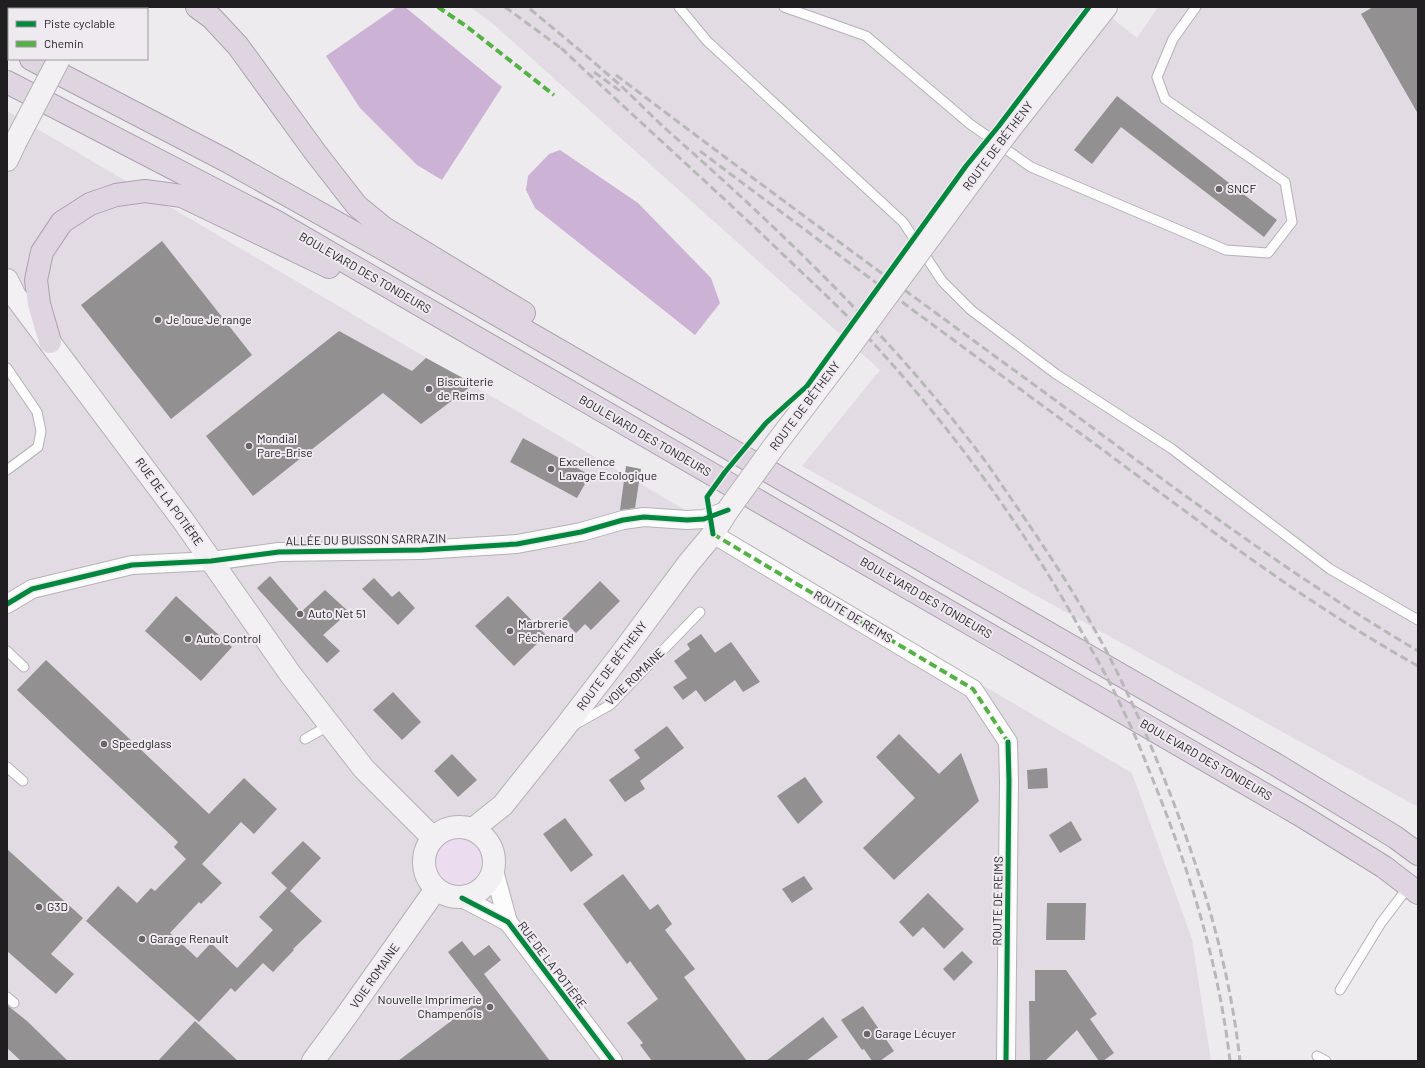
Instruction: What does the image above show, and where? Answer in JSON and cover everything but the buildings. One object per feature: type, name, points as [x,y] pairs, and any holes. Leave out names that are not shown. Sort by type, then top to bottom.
[{"type":"highway","points":[[197,7],[212,18],[238,46],[315,152],[357,206],[384,228],[532,318],[602,374]]},
{"type":"highway","points":[[33,60],[227,161],[602,374],[1275,764],[1395,837],[1418,854]]},
{"type":"highway","name":"BOULEVARD DES TONDEURS","points":[[7,82],[275,221],[1302,816],[1384,867],[1413,889]]},
{"type":"highway","points":[[50,342],[39,304],[36,280],[42,252],[62,222],[90,204],[116,195],[145,191],[182,196],[476,338]]},
{"type":"main road","name":"ROUTE DE BÉTHENY","points":[[473,829],[503,805],[562,731],[688,564],[713,534],[728,510],[772,449],[845,353],[1006,134],[1106,7]]},
{"type":"main road","points":[[11,152],[58,60]]},
{"type":"main road","name":"RUE DE LA POTIÈRE","points":[[7,280],[15,296],[173,507],[291,675],[364,769],[434,838]]},
{"type":"main road","name":"ROUTE DE BÉTHENY","points":[[492,847],[503,805]]},
{"type":"main road","points":[[462,827],[473,829],[487,840],[492,847],[494,855],[494,871],[491,879],[478,892],[462,898],[448,896],[436,889],[429,881],[425,870],[424,858],[427,847],[442,831],[462,827]]},
{"type":"main road","name":"VOIE ROMAINE","points":[[313,1061],[436,889]]},
{"type":"street","name":"ALLÉE DU BUISSON SARRAZIN","points":[[7,604],[32,589],[132,565],[212,561],[279,552],[421,550],[517,544],[581,532],[623,520],[644,517],[687,520],[704,519],[728,510]]},
{"type":"street","name":"ROUTE DE REIMS","points":[[713,534],[973,688],[1008,742],[1009,781],[1006,1061]]},
{"type":"street","points":[[494,871],[508,922]]},
{"type":"street","name":"RUE DE LA POTIÈRE","points":[[462,898],[508,922],[612,1061]]},
{"type":"lane","points":[[679,7],[707,41],[903,222],[942,281],[971,310],[1056,374],[1172,449],[1330,569],[1418,620]]},
{"type":"lane","points":[[785,7],[866,36],[970,124],[1031,167],[1226,250],[1268,253],[1292,222],[1285,182],[1164,99],[1157,77],[1173,40],[1196,7]]},
{"type":"lane","points":[[7,368],[37,412],[41,431],[38,447],[7,470]]},
{"type":"lane","name":"VOIE ROMAINE","points":[[562,731],[610,705],[700,612]]},
{"type":"lane","points":[[7,651],[24,667]]},
{"type":"lane","points":[[305,739],[330,725]]},
{"type":"lane","points":[[7,767],[23,782]]},
{"type":"lane","points":[[1340,990],[1381,923],[1413,889]]},
{"type":"lane","points":[[1316,1056],[1326,1061]]},
{"type":"shaded area","points":[[397,7],[405,7],[502,87],[442,180],[417,165],[360,108],[326,56]]},
{"type":"shaded area","points":[[470,7],[1098,7],[1137,38],[1158,7],[1418,7],[1418,807],[802,466],[880,370],[492,23]]},
{"type":"shaded area","points":[[7,111],[1132,773],[1192,939],[1211,1061],[7,1061]]},
{"type":"shaded area","points":[[560,150],[638,203],[711,278],[720,303],[695,335],[535,208],[526,190],[528,176],[549,154]]},
{"type":"shaded area","points":[[453,839],[463,839],[475,846],[482,858],[482,868],[475,880],[463,887],[453,887],[445,883],[438,876],[434,868],[434,858],[438,850],[445,843]]},
{"type":"railway","points":[[505,7],[565,51]]},
{"type":"railway","points":[[530,9],[629,93],[790,243],[868,322],[941,405],[976,449],[1037,536],[1075,596],[1110,658],[1127,692],[1171,796],[1205,893],[1214,926],[1230,993],[1240,1061]]},
{"type":"railway","points":[[561,48],[767,239],[861,330],[903,377],[959,444],[1010,515],[1057,589],[1096,657],[1118,699],[1145,760],[1170,823],[1193,890],[1219,991],[1230,1061]]},
{"type":"railway","points":[[594,72],[620,91]]},
{"type":"railway","points":[[616,75],[835,239],[1188,498],[1278,562],[1418,651]]},
{"type":"railway","points":[[700,151],[1257,563],[1336,617],[1418,666]]},
{"type":"marked path","points":[[438,7],[466,26],[554,95]]},
{"type":"marked path","points":[[713,534],[973,689],[1008,742]]},
{"type":"cycle path","points":[[713,534],[707,497],[725,472],[766,423],[807,386],[966,166],[998,127],[1089,7]]},
{"type":"cycle path","points":[[7,604],[32,589],[132,565],[211,561],[279,552],[421,550],[517,544],[581,532],[623,520],[644,517],[687,520],[704,519],[728,510]]},
{"type":"cycle path","points":[[1006,1061],[1009,781],[1008,742]]},
{"type":"cycle path","points":[[462,898],[508,922],[613,1061]]},
{"type":"place","name":"SNCF","points":[[1219,189]]},
{"type":"place","name":"Je loue Je range","points":[[158,320]]},
{"type":"place","name":"Biscuiterie de Reims","points":[[429,389]]},
{"type":"place","name":"Mondial Pare-Brise","points":[[249,446]]},
{"type":"place","name":"Excellence Lavage Ecologique","points":[[551,469]]},
{"type":"place","name":"Auto Net 51","points":[[300,614]]},
{"type":"place","name":"Marbrerie Péchenard","points":[[510,631]]},
{"type":"place","name":"Auto Control","points":[[188,639]]},
{"type":"place","name":"Speedglass","points":[[104,744]]},
{"type":"place","name":"G3D","points":[[39,907]]},
{"type":"place","name":"Garage Renault","points":[[142,939]]},
{"type":"place","name":"Nouvelle Imprimerie Champenois","points":[[490,1007]]},
{"type":"place","name":"Garage Lécuyer","points":[[867,1034]]}]
